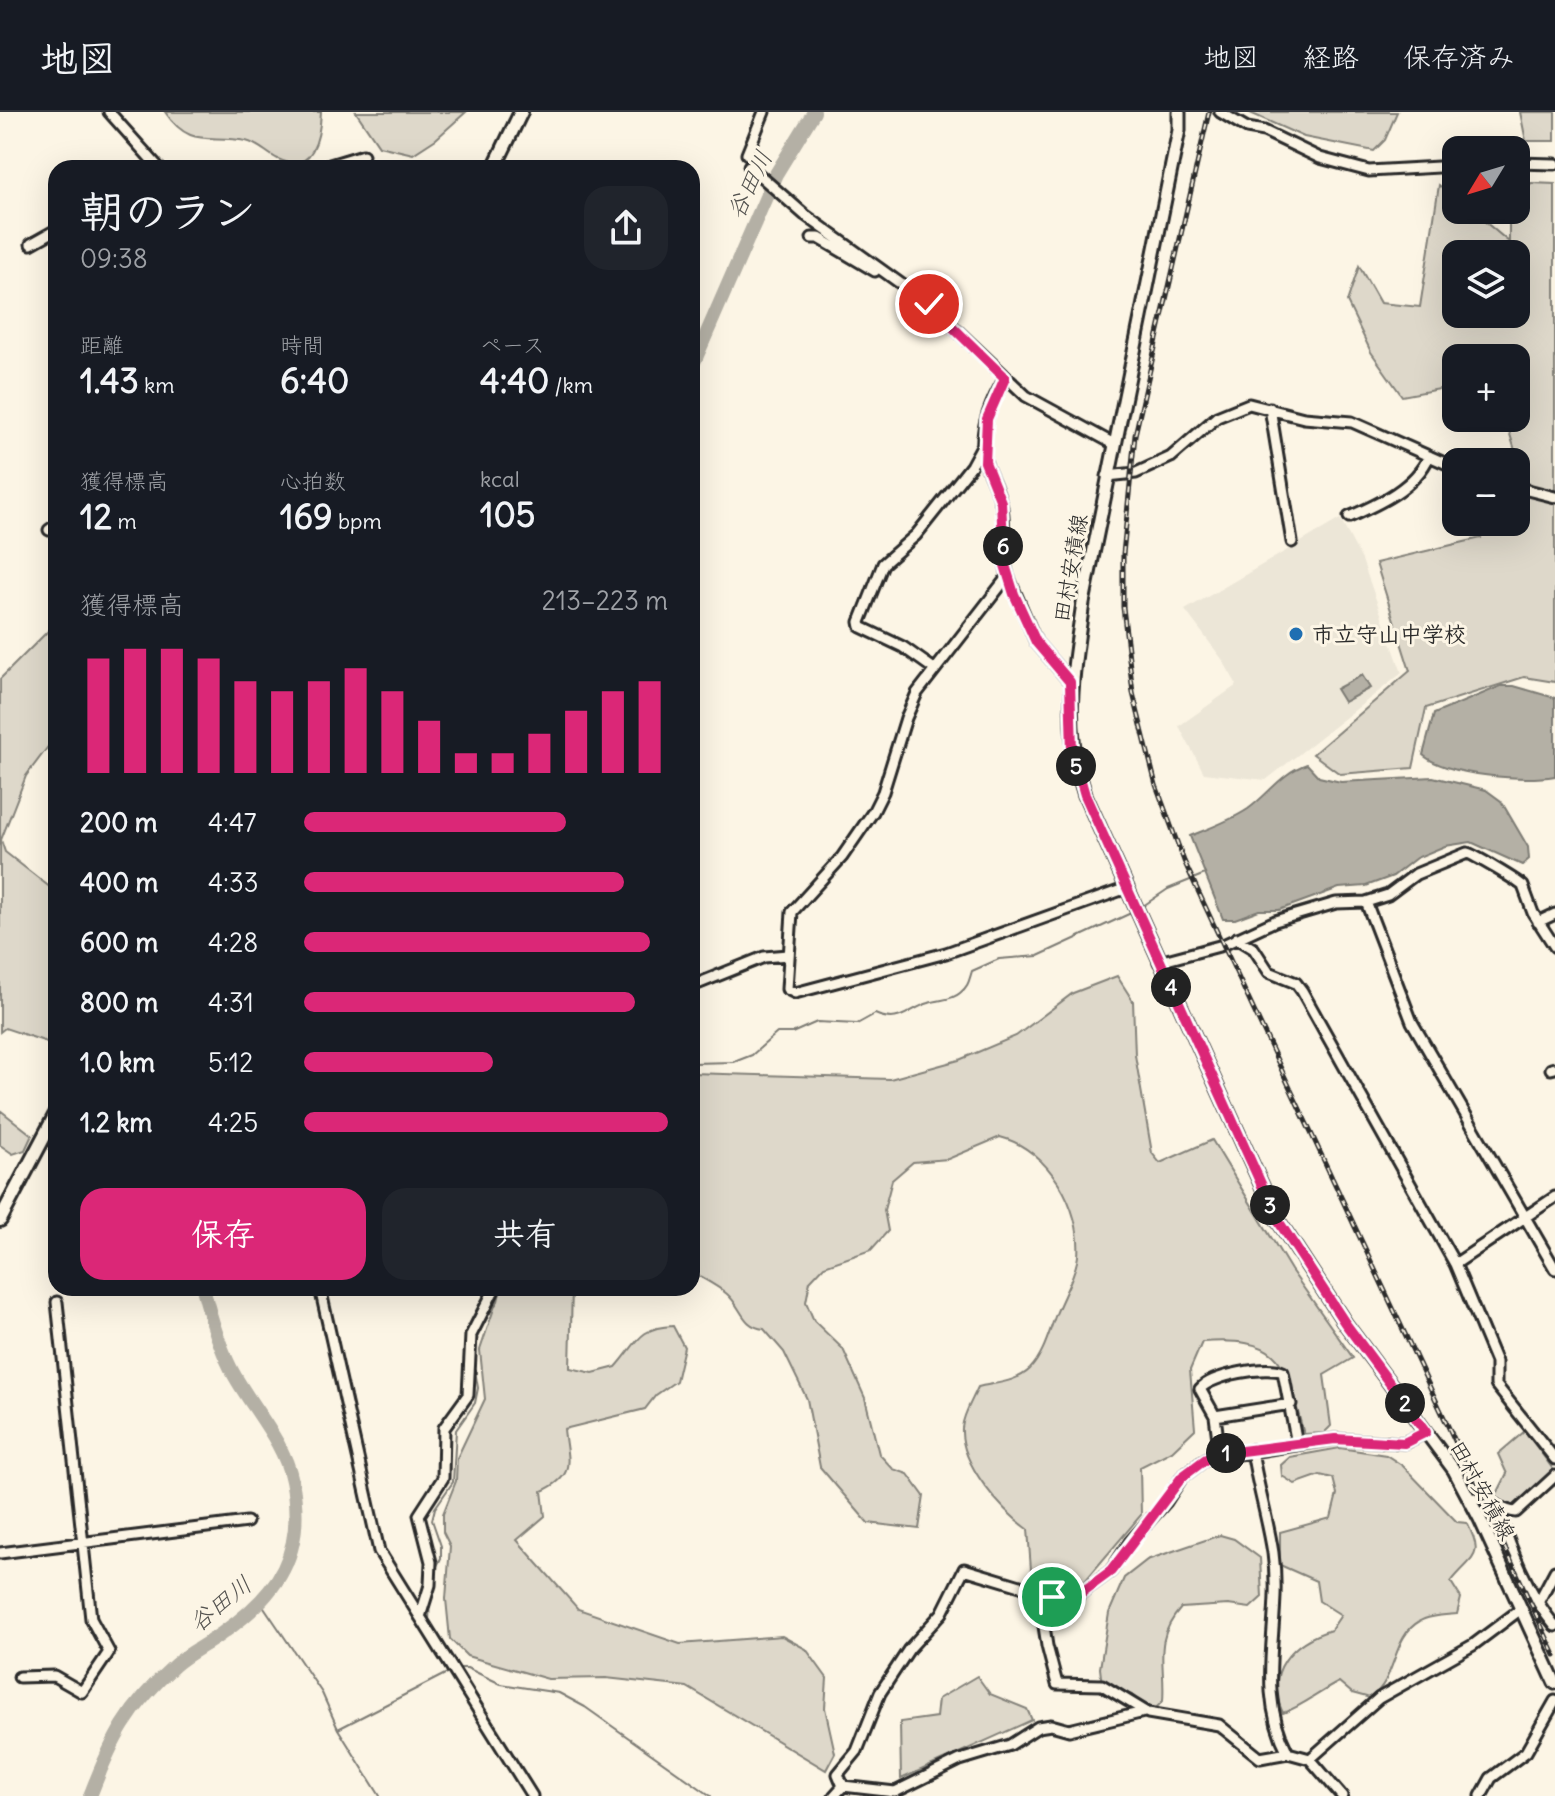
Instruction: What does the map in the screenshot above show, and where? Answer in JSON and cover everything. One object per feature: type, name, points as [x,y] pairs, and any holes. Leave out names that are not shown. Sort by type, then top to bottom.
[{"type":"highway","points":[[498,160],[521,112]]},
{"type":"highway","points":[[0,1220],[48,1129]]},
{"type":"main road","name":"田村安積線","points":[[1179,112],[1179,130],[1107,476],[1070,682],[1069,729],[1078,774],[1159,962],[1277,1219],[1345,1323],[1426,1432],[1470,1499],[1555,1683]]},
{"type":"street","points":[[109,112],[152,160]]},
{"type":"street","points":[[747,154],[764,112]]},
{"type":"street","points":[[1220,112],[1247,128],[1264,131],[1320,158],[1369,171],[1442,167]]},
{"type":"street","points":[[346,160],[363,155]]},
{"type":"street","points":[[1530,163],[1555,164]]},
{"type":"street","points":[[749,166],[805,215],[929,304],[1005,378],[1038,404],[1114,444]]},
{"type":"street","points":[[31,244],[48,234]]},
{"type":"street","points":[[812,238],[822,239],[874,271],[882,269]]},
{"type":"street","points":[[1005,378],[987,419],[983,444],[985,462],[1003,513],[1003,555],[1008,576],[1036,642],[1070,682]]},
{"type":"street","points":[[1107,476],[1136,473],[1171,457],[1226,411],[1249,404],[1321,421],[1352,422],[1442,462]]},
{"type":"street","points":[[1270,408],[1292,542]]},
{"type":"street","points":[[934,669],[903,647],[861,627],[860,622],[883,564],[916,535],[971,466],[983,444]]},
{"type":"street","points":[[1349,517],[1377,506],[1411,481],[1424,468],[1429,456]]},
{"type":"street","points":[[1530,491],[1555,497]]},
{"type":"street","points":[[1008,576],[934,669],[910,705],[883,792],[873,812],[842,857],[792,912],[787,989],[795,993],[946,953],[1127,888]]},
{"type":"street","points":[[1159,962],[1223,945],[1275,921],[1331,905],[1366,902],[1388,895],[1416,874],[1446,859],[1467,853],[1480,857],[1490,867],[1523,886],[1538,922],[1555,947]]},
{"type":"street","points":[[1366,902],[1412,1022],[1555,1269]]},
{"type":"street","points":[[1538,922],[1555,914]]},
{"type":"street","points":[[1236,938],[1254,949],[1269,972],[1296,983],[1302,991],[1455,1264],[1496,1362],[1496,1385],[1555,1459]]},
{"type":"street","points":[[700,983],[764,957],[788,955]]},
{"type":"street","points":[[1455,1264],[1555,1197]]},
{"type":"street","points":[[322,1296],[377,1546],[532,1796]]},
{"type":"street","points":[[420,1617],[430,1585],[431,1562],[419,1515],[443,1478],[444,1428],[468,1395],[471,1335],[491,1296]]},
{"type":"street","points":[[19,1677],[54,1676],[81,1692],[109,1648],[92,1623],[57,1302]]},
{"type":"street","points":[[1220,1455],[1215,1416],[1200,1389],[1204,1383],[1229,1375],[1278,1369],[1284,1376],[1297,1444]]},
{"type":"street","points":[[1215,1416],[1291,1404]]},
{"type":"street","points":[[843,1786],[838,1774],[857,1751],[876,1700],[905,1655],[942,1613],[964,1569],[1070,1601],[1111,1571],[1186,1472],[1197,1463],[1220,1455],[1335,1439],[1404,1443],[1426,1432]]},
{"type":"street","points":[[1252,1450],[1273,1553],[1276,1620],[1269,1699],[1288,1753]]},
{"type":"street","points":[[1470,1499],[1487,1500],[1510,1512],[1521,1510],[1555,1476]]},
{"type":"street","points":[[1498,1508],[1504,1530],[1539,1601],[1555,1626]]},
{"type":"street","points":[[0,1553],[247,1522]]},
{"type":"street","points":[[1539,1601],[1555,1571]]},
{"type":"street","points":[[1039,1593],[1056,1683],[1102,1685],[1144,1712],[1219,1725],[1232,1732],[1260,1758],[1288,1753],[1310,1759],[1342,1796]]},
{"type":"street","points":[[1310,1759],[1379,1698],[1473,1645],[1521,1609]]},
{"type":"street","points":[[1481,1796],[1491,1778],[1526,1752],[1555,1701]]},
{"type":"street","points":[[843,1786],[895,1792],[960,1760],[1010,1745],[1038,1727],[1051,1725],[1069,1730],[1144,1712]]},
{"type":"street","points":[[834,1796],[843,1786]]},
{"type":"shaded area","points":[[165,112],[321,112],[316,142],[303,160],[278,159],[246,141],[193,136],[174,124]]},
{"type":"shaded area","points":[[356,112],[466,112],[436,139],[413,154],[379,146]]},
{"type":"shaded area","points":[[1248,112],[1397,112],[1385,140],[1374,151],[1304,137]]},
{"type":"shaded area","points":[[1520,112],[1555,112],[1555,141],[1530,141],[1530,136],[1525,136]]},
{"type":"shaded area","points":[[1530,184],[1555,184],[1555,682],[1524,677],[1426,708],[1413,768],[1340,774],[1313,754],[1410,671],[1376,563],[1480,536],[1530,536],[1530,448],[1514,448],[1509,432],[1530,432],[1530,344],[1442,344],[1442,389],[1402,396],[1371,352],[1347,302],[1359,266],[1380,303],[1420,307],[1439,185],[1442,187],[1442,224],[1488,224],[1507,240],[1442,240],[1442,328],[1530,328],[1530,240],[1509,240],[1509,224],[1530,224]]},
{"type":"shaded area","name":"市立守山中学校","points":[[1340,519],[1362,560],[1402,673],[1266,780],[1204,773],[1179,726],[1237,685],[1222,659],[1185,610]]},
{"type":"shaded area","points":[[48,631],[48,747],[26,776],[1,840],[5,852],[48,886],[48,1042],[5,1028],[0,1032],[0,679]]},
{"type":"shaded area","points":[[1362,675],[1370,688],[1344,702],[1336,689]]},
{"type":"shaded area","points":[[1501,686],[1514,686],[1555,698],[1555,776],[1525,778],[1467,772],[1449,768],[1423,755],[1434,714]]},
{"type":"shaded area","points":[[1307,764],[1319,777],[1341,782],[1433,777],[1486,790],[1501,801],[1528,847],[1529,859],[1522,865],[1471,842],[1445,846],[1416,858],[1393,876],[1366,886],[1339,888],[1279,910],[1259,910],[1235,919],[1223,919],[1190,836],[1241,813],[1290,773]]},
{"type":"shaded area","points":[[1117,976],[1133,1001],[1135,1055],[1152,1153],[1160,1163],[1212,1140],[1291,1270],[1353,1358],[1324,1375],[1331,1426],[1324,1433],[1304,1434],[1286,1373],[1267,1350],[1230,1341],[1202,1342],[1190,1370],[1195,1429],[1172,1451],[1140,1467],[1141,1515],[1074,1594],[1031,1570],[1028,1529],[984,1485],[963,1442],[966,1412],[978,1387],[1019,1377],[1035,1363],[1077,1263],[1078,1238],[1068,1200],[1047,1167],[1033,1154],[1000,1137],[948,1159],[913,1162],[892,1180],[884,1210],[888,1231],[871,1250],[824,1266],[810,1281],[806,1302],[814,1321],[843,1349],[865,1398],[879,1454],[893,1469],[908,1474],[924,1496],[919,1529],[868,1523],[820,1467],[807,1399],[784,1352],[764,1329],[751,1325],[727,1294],[700,1277],[700,1073],[890,1079],[959,1060],[1016,1036],[1073,993]]},
{"type":"shaded area","points":[[0,1110],[32,1135],[25,1150],[13,1154],[0,1145]]},
{"type":"shaded area","points":[[498,1296],[572,1296],[570,1368],[593,1373],[616,1367],[645,1333],[673,1326],[684,1347],[676,1381],[656,1395],[645,1409],[564,1429],[568,1458],[565,1473],[542,1491],[545,1516],[517,1540],[578,1609],[680,1644],[782,1636],[806,1649],[827,1678],[825,1708],[835,1753],[826,1770],[687,1687],[606,1678],[548,1679],[467,1656],[450,1639],[446,1599],[450,1546],[443,1532],[443,1514],[456,1481],[457,1458],[485,1399],[480,1350]]},
{"type":"shaded area","points":[[1525,1431],[1555,1472],[1524,1503],[1509,1507],[1495,1498],[1507,1474],[1498,1454]]},
{"type":"shaded area","points":[[1340,1448],[1386,1455],[1403,1466],[1457,1522],[1467,1523],[1476,1551],[1451,1582],[1461,1598],[1457,1614],[1428,1618],[1411,1628],[1399,1647],[1386,1680],[1370,1698],[1352,1693],[1339,1682],[1283,1713],[1277,1684],[1285,1660],[1305,1642],[1331,1630],[1341,1615],[1319,1601],[1316,1581],[1280,1565],[1280,1532],[1331,1518],[1337,1494],[1333,1478],[1320,1475],[1295,1484],[1282,1476],[1281,1465],[1290,1457]]},
{"type":"shaded area","points":[[1220,1535],[1234,1539],[1260,1558],[1262,1597],[1250,1608],[1228,1605],[1181,1608],[1166,1631],[1163,1642],[1163,1701],[1156,1708],[1144,1706],[1132,1695],[1102,1685],[1100,1668],[1109,1613],[1124,1578],[1147,1560]]},
{"type":"shaded area","points":[[977,1676],[990,1694],[1027,1709],[1032,1720],[901,1779],[900,1722],[936,1717],[938,1699]]},
{"type":"waterway","name":"谷田川","points":[[700,349],[776,174],[814,112]]},
{"type":"waterway","points":[[1140,908],[1168,889],[1205,874]]},
{"type":"waterway","points":[[700,1063],[734,1062],[752,1055],[777,1033],[792,1033],[817,1022],[857,1024],[875,1014],[891,1018],[903,1015],[929,1003],[956,996],[967,985],[972,971],[999,959],[1038,956],[1131,913]]},
{"type":"waterway","name":"谷田川","points":[[90,1796],[114,1741],[145,1695],[175,1665],[259,1603],[284,1569],[291,1550],[295,1506],[288,1466],[274,1437],[231,1369],[205,1296]]},
{"type":"waterway","points":[[477,1332],[499,1296]]},
{"type":"waterway","points":[[435,1570],[441,1558],[441,1546],[432,1520],[435,1508],[453,1482],[456,1430],[475,1403],[478,1388],[474,1365]]},
{"type":"waterway","points":[[429,1621],[430,1600]]},
{"type":"waterway","points":[[260,1601],[322,1693],[338,1729],[380,1796]]},
{"type":"waterway","points":[[423,1630],[447,1672]]},
{"type":"waterway","points":[[458,1668],[467,1668],[501,1684],[559,1693],[585,1707],[711,1796]]},
{"type":"waterway","points":[[338,1729],[449,1672]]},
{"type":"railway","points":[[1209,112],[1135,435],[1123,554],[1123,607],[1133,693],[1156,785],[1184,861],[1555,1655]]},
{"type":"place","name":"市立守山中学校","points":[[1296,634]]},
{"type":"route","points":[[929,304],[1005,378],[987,419],[983,444],[985,462],[1003,513],[1004,562],[1014,594],[1036,642],[1070,682],[1069,729],[1085,795],[1277,1219],[1345,1323],[1426,1432],[1415,1439],[1396,1444],[1335,1439],[1234,1452],[1206,1459],[1182,1477],[1166,1502],[1130,1542],[1107,1575],[1074,1600],[1052,1597]]}]
